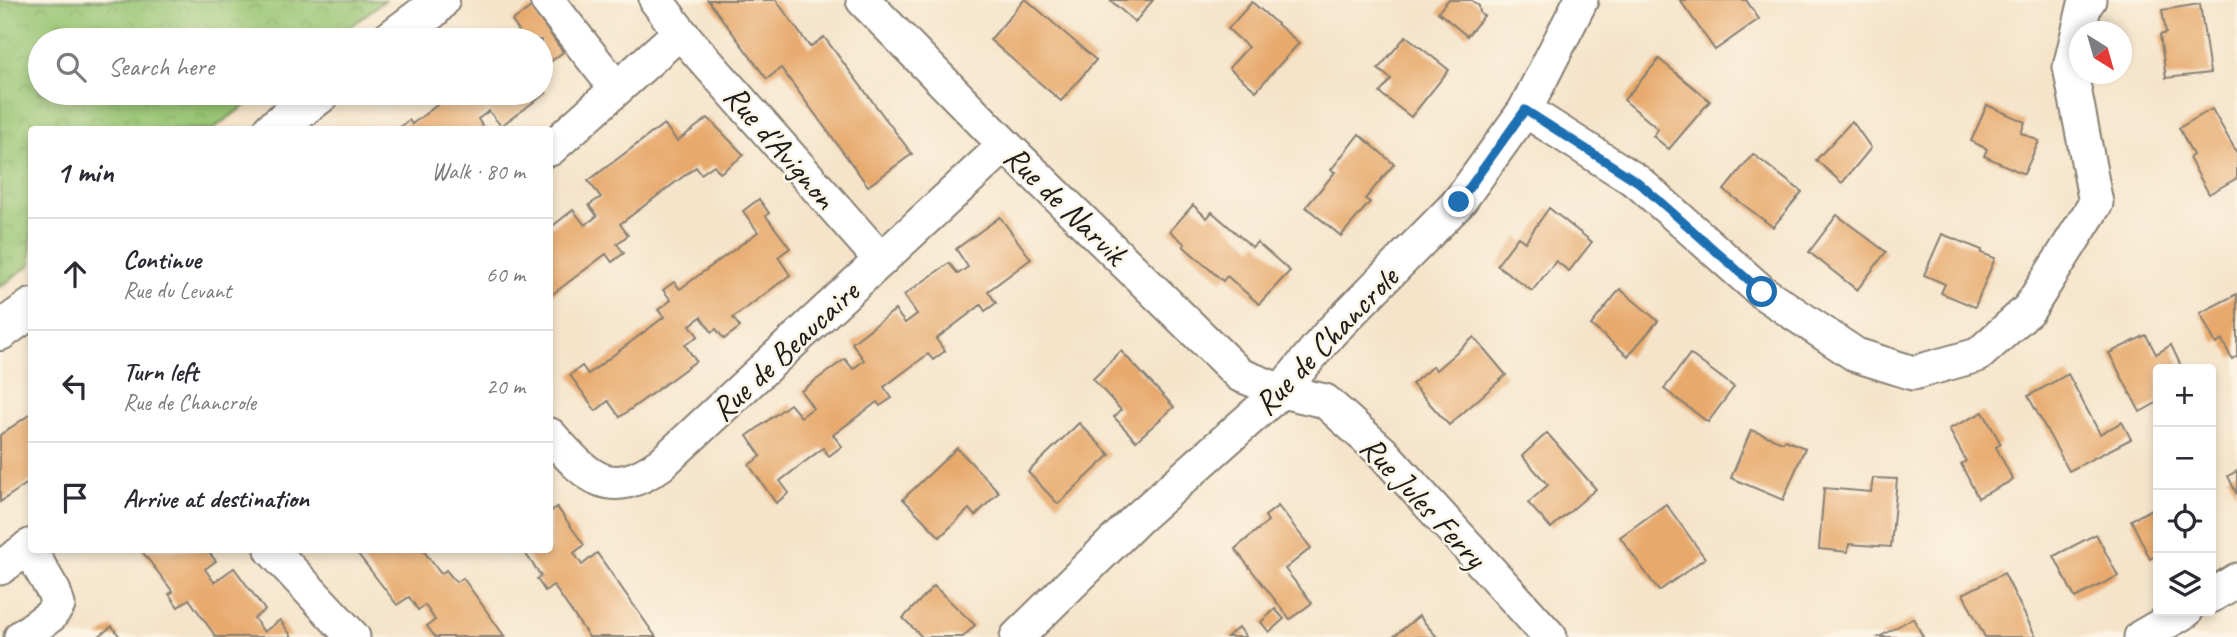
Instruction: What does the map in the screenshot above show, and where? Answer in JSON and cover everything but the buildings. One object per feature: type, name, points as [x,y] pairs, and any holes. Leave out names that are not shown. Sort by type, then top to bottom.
[{"type":"street","points":[[406,28],[440,0]]},
{"type":"street","points":[[547,0],[616,88]]},
{"type":"street","name":"Rue d'Avignon","points":[[656,0],[680,32],[881,260]]},
{"type":"street","name":"Rue de Narvik","points":[[863,0],[1005,145],[1240,375],[1281,391]]},
{"type":"street","name":"Rue de Chancrole","points":[[1017,637],[1136,519],[1281,391],[1330,333],[1459,202],[1525,110],[1581,0]]},
{"type":"street","points":[[1525,110],[1638,182],[1762,292],[1856,355],[1913,373],[1978,355],[2029,309],[2096,203],[2070,67],[2085,4],[2089,0]]},
{"type":"street","points":[[553,146],[680,32]]},
{"type":"street","points":[[277,126],[305,105]]},
{"type":"street","name":"Rue de Beaucaire","points":[[553,438],[594,477],[608,482],[625,483],[643,477],[661,464],[1005,145]]},
{"type":"street","points":[[0,331],[28,311]]},
{"type":"street","name":"Rue Jules Ferry","points":[[1281,391],[1325,401],[1382,452],[1550,637]]},
{"type":"street","points":[[0,568],[28,547]]},
{"type":"street","points":[[21,637],[51,615],[58,605],[34,553]]},
{"type":"street","points":[[275,553],[353,637]]},
{"type":"street","points":[[2216,593],[2237,580]]},
{"type":"street","points":[[2141,637],[2177,616]]},
{"type":"green space","points":[[0,0],[385,0],[349,28],[28,28],[28,105],[246,105],[217,126],[28,126],[28,266],[0,287]]},
{"type":"route","points":[[1459,202],[1525,110],[1638,182],[1762,292]]}]
